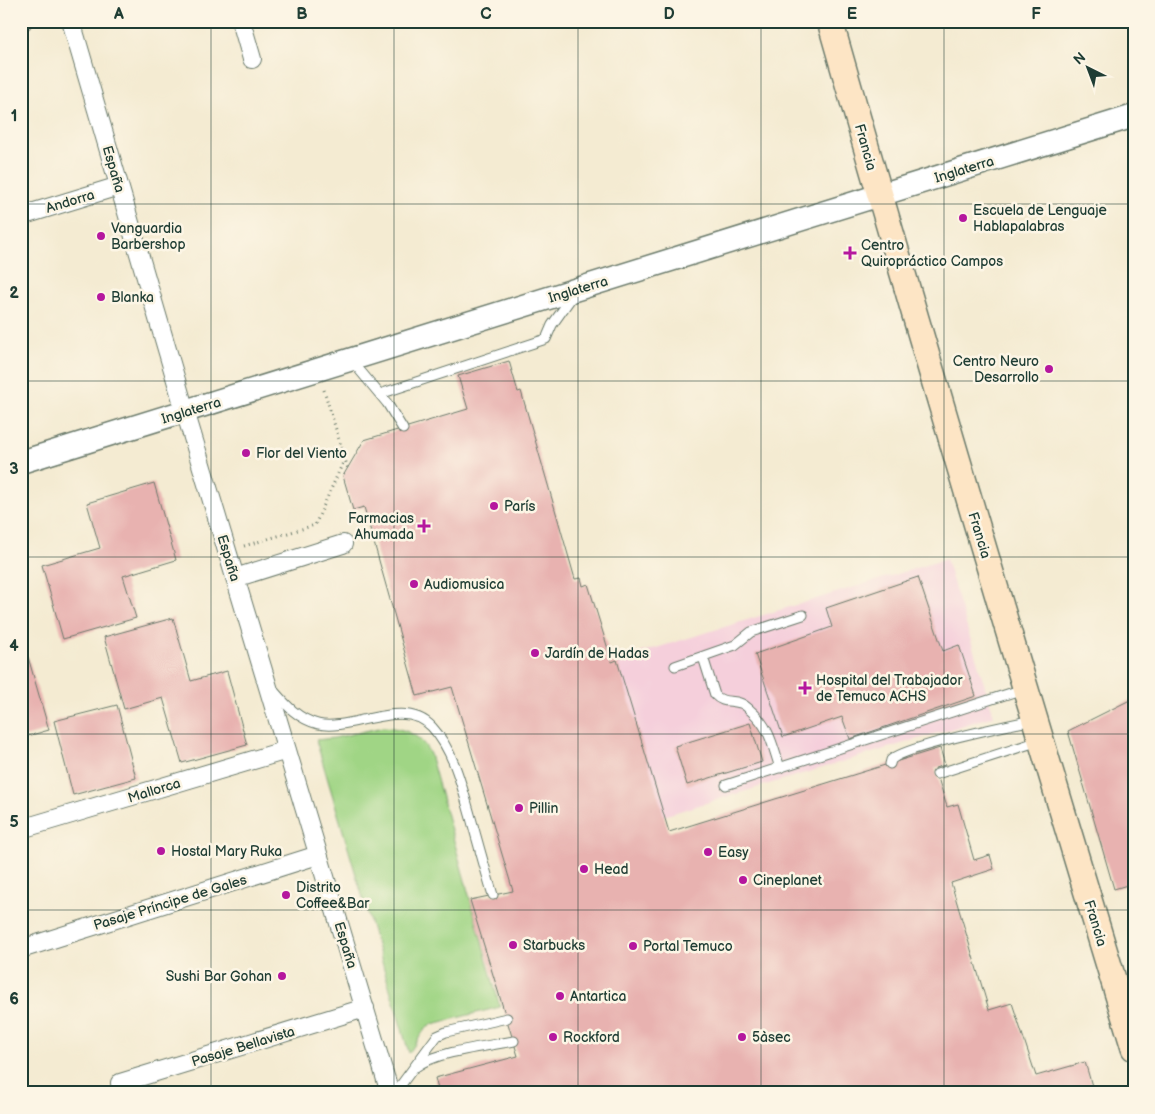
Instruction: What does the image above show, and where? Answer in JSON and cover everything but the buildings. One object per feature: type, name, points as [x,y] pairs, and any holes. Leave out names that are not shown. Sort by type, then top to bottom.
[{"type":"main road","name":"Francia","points":[[830,21],[1037,730],[1134,1048]]},
{"type":"street","name":"España","points":[[71,21],[185,412],[390,1093]]},
{"type":"street","points":[[241,21],[252,58]]},
{"type":"street","name":"Inglaterra","points":[[21,462],[1134,116]]},
{"type":"street","name":"Andorra","points":[[21,216],[119,186]]},
{"type":"street","points":[[235,578],[343,544]]},
{"type":"street","name":"Mallorca","points":[[21,829],[287,750]]},
{"type":"street","name":"Pasaje Príncipe de Gales","points":[[21,948],[318,855]]},
{"type":"street","name":"Pasaje Bellavista","points":[[120,1083],[365,1008]]},
{"type":"lane","points":[[380,394],[546,338],[552,325],[576,290]]},
{"type":"lane","points":[[351,360],[380,394],[403,429]]},
{"type":"lane","points":[[675,666],[735,645],[751,632],[804,615]]},
{"type":"lane","points":[[703,657],[715,695],[722,701],[742,703],[766,726],[780,768]]},
{"type":"lane","points":[[268,684],[287,706],[299,716],[320,724],[332,725],[382,715],[396,715],[422,719],[431,725],[448,749],[461,784],[493,895]]},
{"type":"lane","points":[[726,785],[1026,688]]},
{"type":"lane","points":[[890,764],[891,760],[896,756],[934,744],[1037,730]]},
{"type":"lane","points":[[937,774],[1037,730]]},
{"type":"lane","points":[[394,1093],[437,1036],[446,1032],[507,1018]]},
{"type":"lane","points":[[408,1074],[430,1059],[514,1040]]},
{"type":"path","points":[[318,370],[348,469]]},
{"type":"path","points":[[227,552],[315,524],[344,458]]},
{"type":"shaded area","name":"Hospital del Trabajador de Temuco ACHS","points":[[946,559],[994,716],[663,816],[617,660]]},
{"type":"green space","points":[[383,727],[411,733],[422,741],[430,754],[500,1007],[433,1024],[425,1029],[409,1053],[316,740]]},
{"type":"place","name":"Escuela de Lenguaje Hablapalabras","points":[[963,218]]},
{"type":"place","name":"Vanguardia Barbershop","points":[[101,236]]},
{"type":"place","name":"Centro Quiropráctico Campos","points":[[850,253]]},
{"type":"place","name":"Blanka","points":[[101,297]]},
{"type":"place","name":"Centro Neuro Desarrollo","points":[[1049,369]]},
{"type":"place","name":"Flor del Viento","points":[[246,453]]},
{"type":"place","name":"París","points":[[494,506]]},
{"type":"place","name":"Farmacias Ahumada","points":[[424,526]]},
{"type":"place","name":"Audiomusica","points":[[414,584]]},
{"type":"place","name":"Jardín de Hadas","points":[[535,653]]},
{"type":"place","name":"Hospital del Trabajador de Temuco ACHS","points":[[805,688]]},
{"type":"place","name":"Pillin","points":[[519,808]]},
{"type":"place","name":"Hostal Mary Ruka","points":[[161,851]]},
{"type":"place","name":"Easy","points":[[708,852]]},
{"type":"place","name":"Head","points":[[584,869]]},
{"type":"place","name":"Cineplanet","points":[[743,880]]},
{"type":"place","name":"Distrito Coffee&Bar","points":[[286,895]]},
{"type":"place","name":"Starbucks","points":[[513,945]]},
{"type":"place","name":"Portal Temuco","points":[[633,946]]},
{"type":"place","name":"Sushi Bar Gohan","points":[[282,976]]},
{"type":"place","name":"Antartica","points":[[560,996]]},
{"type":"place","name":"Rockford","points":[[553,1037]]},
{"type":"place","name":"5àsec","points":[[742,1037]]}]
